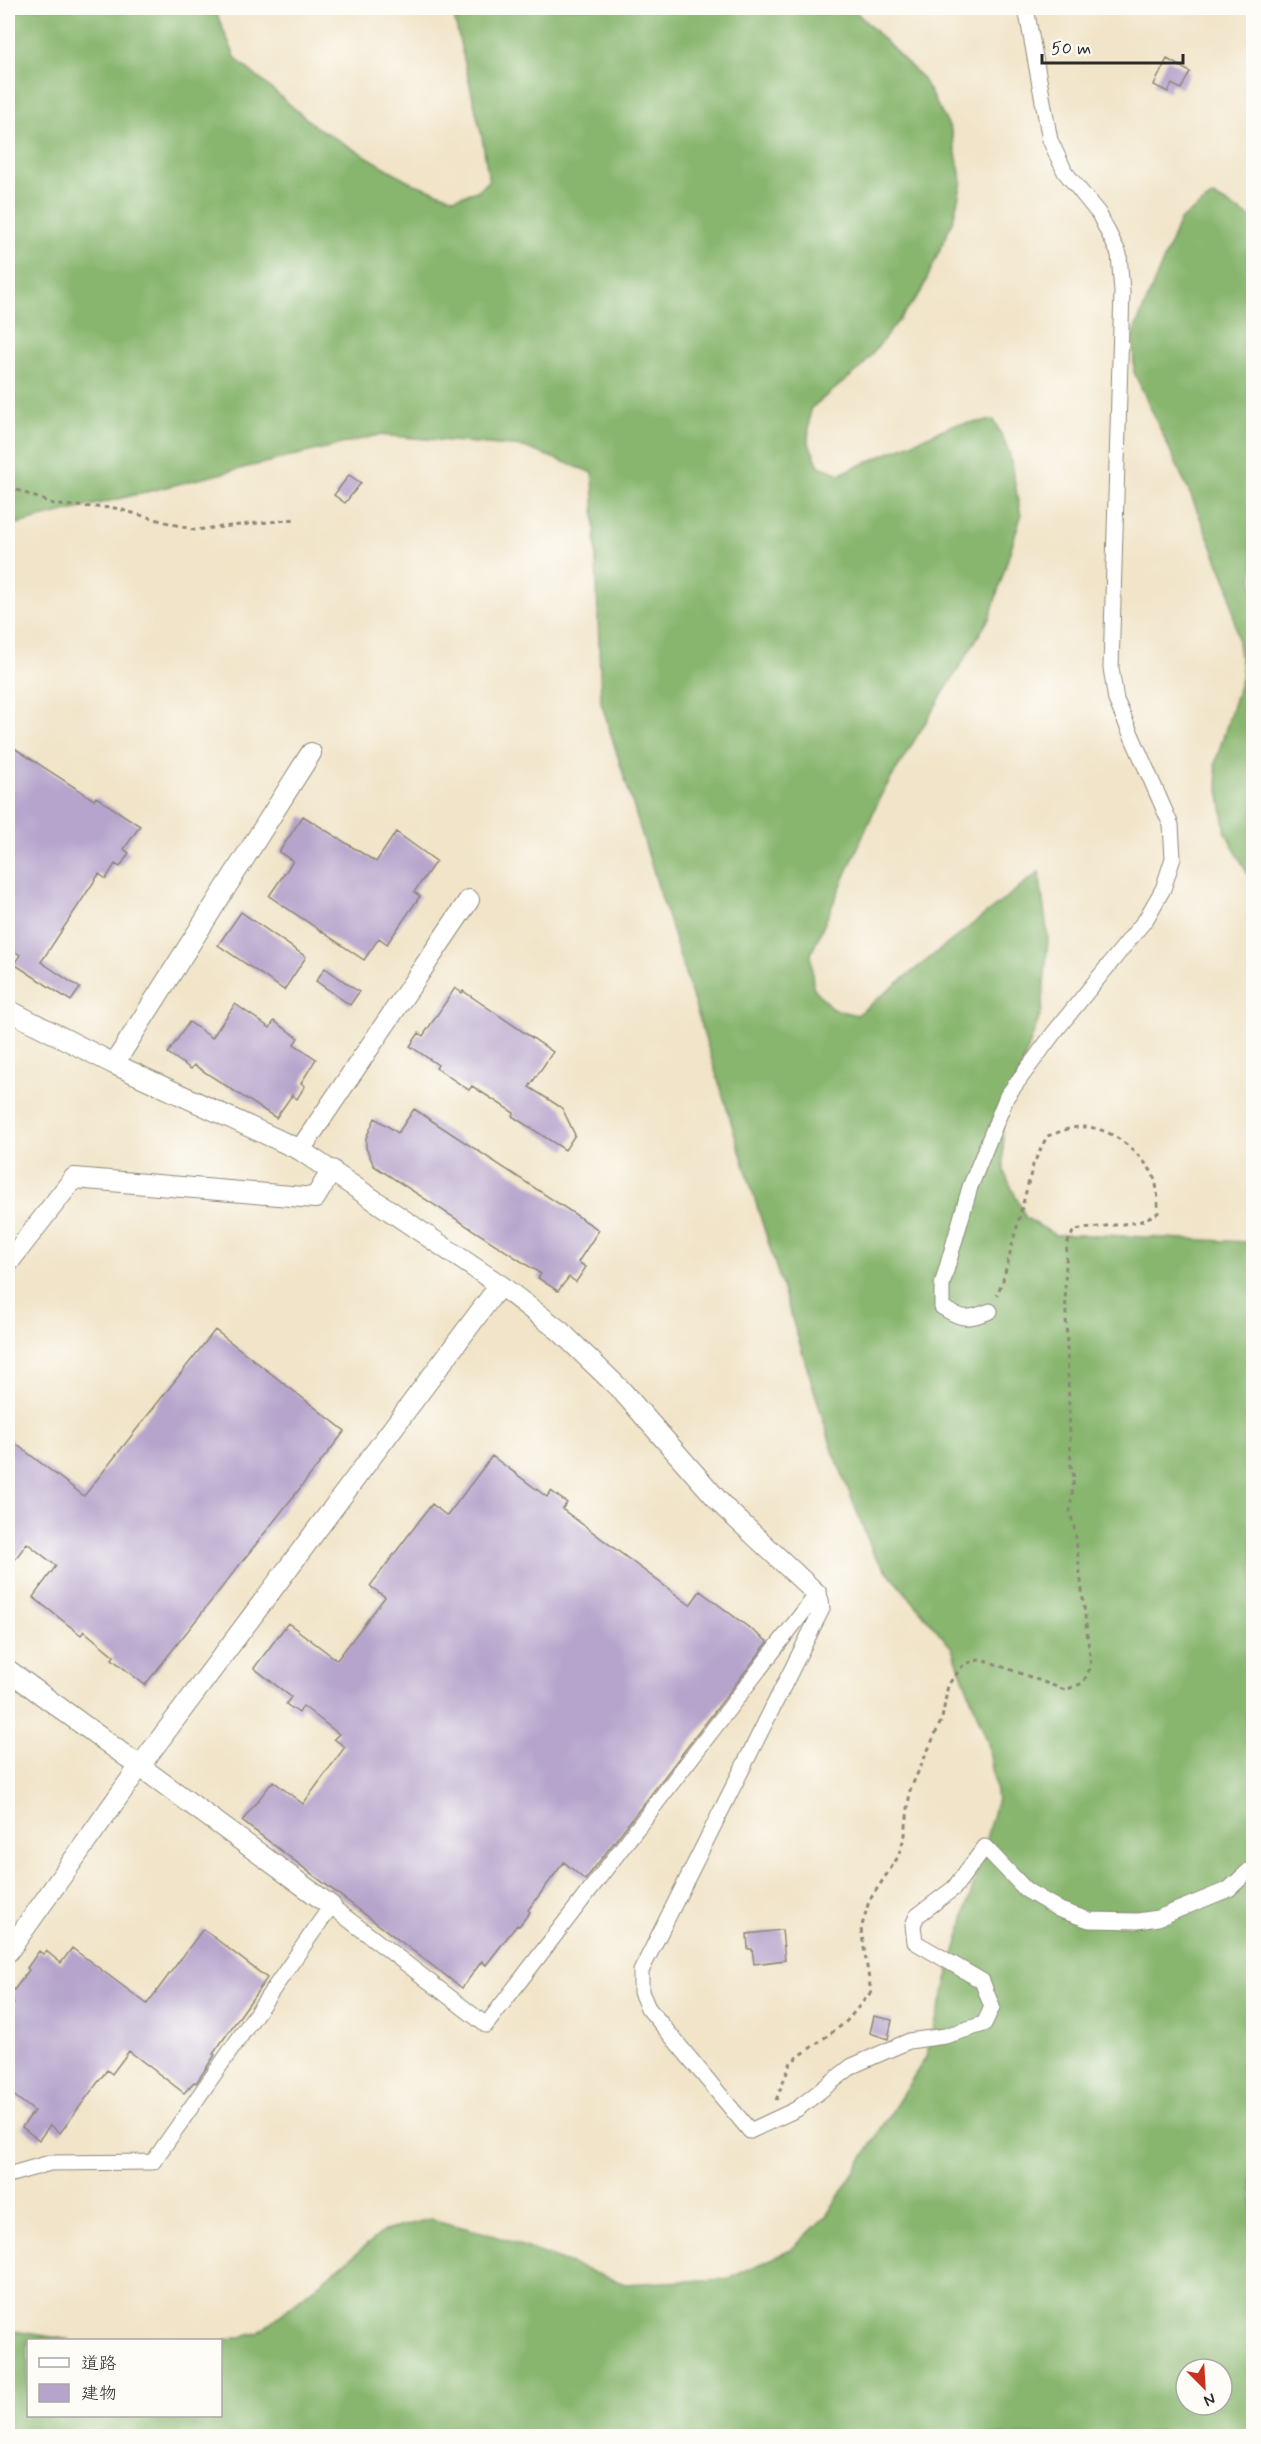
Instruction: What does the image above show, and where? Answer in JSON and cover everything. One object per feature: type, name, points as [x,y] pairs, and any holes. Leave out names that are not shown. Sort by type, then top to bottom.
[{"type":"street","points":[[990,1311],[968,1319],[954,1315],[942,1307],[942,1284],[970,1188],[1006,1096],[1146,919],[1163,889],[1173,858],[1172,825],[1116,700],[1111,668],[1122,292],[1119,254],[1099,214],[1065,172],[1050,140],[1026,8]]},
{"type":"street","points":[[114,1064],[311,753]]},
{"type":"street","points":[[300,1150],[469,900]]},
{"type":"street","points":[[8,1010],[114,1064],[300,1150],[500,1285],[560,1331],[613,1382],[724,1507],[818,1594],[822,1609],[641,1971],[641,1992],[648,2008],[750,2131],[797,2109],[852,2066],[909,2041],[945,2036],[984,2024],[992,2007],[982,1981],[915,1942],[913,1926],[917,1916],[954,1888],[985,1847],[1026,1890],[1060,1910],[1089,1920],[1138,1921],[1158,1918],[1229,1889],[1254,1866]]},
{"type":"street","points":[[8,1263],[75,1178],[315,1198],[332,1170]]},
{"type":"street","points":[[8,1952],[140,1766],[500,1285]]},
{"type":"street","points":[[8,1670],[332,1906],[486,2025],[818,1594]]},
{"type":"street","points":[[8,2175],[50,2163],[153,2162],[332,1906]]},
{"type":"path","points":[[8,488],[56,505],[114,508],[195,530],[296,519]]},
{"type":"path","points":[[774,2104],[791,2062],[845,2023],[871,1992],[861,1929],[869,1901],[898,1857],[905,1835],[910,1790],[942,1719],[948,1685],[964,1664],[982,1659],[1065,1690],[1083,1683],[1091,1666],[1075,1531],[1070,1512],[1074,1477],[1071,1466],[1065,1284],[1067,1244],[1074,1230],[1139,1222],[1158,1213],[1158,1194],[1150,1169],[1113,1134],[1101,1129],[1081,1126],[1047,1136],[1033,1165],[1003,1280],[990,1311]]},
{"type":"green space","points":[[8,8],[214,8],[236,59],[316,127],[412,183],[454,198],[477,191],[489,181],[482,137],[452,8],[852,8],[922,78],[951,130],[962,182],[953,220],[921,292],[861,368],[810,409],[808,441],[819,466],[840,474],[953,425],[994,420],[1009,452],[1021,516],[990,617],[881,795],[811,954],[813,987],[832,1009],[857,1015],[1039,872],[1048,938],[1042,1010],[1002,1121],[1004,1172],[1026,1218],[1055,1235],[1246,1242],[1253,1240],[1253,2436],[8,2436],[8,2330],[64,2339],[27,2339],[27,2417],[222,2417],[222,2341],[258,2333],[384,2231],[430,2219],[489,2234],[625,2284],[727,2279],[791,2250],[827,2215],[926,2057],[997,1799],[988,1743],[952,1648],[874,1555],[833,1451],[601,702],[593,473],[524,447],[378,435],[8,526]]},
{"type":"green space","points":[[1213,196],[1253,219],[1253,884],[1226,833],[1215,764],[1243,673],[1229,588],[1192,498],[1134,372],[1133,334],[1180,220]]},
{"type":"building","points":[[1167,59],[1190,72],[1181,89],[1172,84],[1168,92],[1154,85]]},
{"type":"building","points":[[349,475],[361,483],[345,503],[334,495]]},
{"type":"building","points":[[8,744],[94,800],[96,797],[140,826],[124,849],[129,853],[120,867],[115,864],[106,879],[99,874],[41,962],[80,988],[71,1001],[14,964],[20,955],[8,947]]},
{"type":"building","points":[[303,816],[376,862],[396,832],[436,861],[414,892],[420,896],[387,944],[379,938],[364,960],[269,896],[293,861],[279,852]]},
{"type":"building","points":[[241,912],[306,957],[284,990],[218,945]]},
{"type":"building","points":[[325,968],[359,992],[350,1005],[316,981]]},
{"type":"building","points":[[455,988],[462,993],[463,991],[553,1052],[529,1087],[562,1108],[575,1135],[565,1150],[512,1116],[514,1113],[472,1086],[469,1090],[436,1068],[438,1065],[410,1046],[419,1033],[423,1036]]},
{"type":"building","points":[[235,1004],[270,1028],[274,1021],[298,1038],[294,1044],[316,1059],[301,1083],[305,1086],[297,1099],[292,1095],[276,1118],[194,1065],[191,1069],[168,1053],[189,1022],[212,1038]]},
{"type":"building","points":[[414,1109],[599,1230],[578,1262],[586,1267],[576,1282],[569,1277],[558,1291],[538,1278],[541,1274],[374,1166],[366,1148],[366,1138],[375,1118],[398,1133]]},
{"type":"building","points":[[215,1330],[345,1431],[145,1685],[112,1659],[114,1656],[84,1631],[81,1635],[33,1597],[56,1566],[27,1543],[8,1569],[8,1438],[84,1496]]},
{"type":"building","points":[[492,1456],[547,1497],[551,1491],[567,1503],[562,1509],[690,1605],[700,1591],[768,1642],[585,1880],[564,1862],[528,1910],[530,1912],[519,1926],[517,1925],[486,1965],[482,1961],[462,1988],[242,1821],[273,1781],[303,1804],[345,1747],[334,1739],[339,1734],[303,1706],[299,1713],[286,1704],[291,1697],[254,1668],[288,1623],[337,1660],[385,1597],[370,1586],[432,1504],[447,1516]]},
{"type":"building","points":[[203,1929],[267,1978],[213,2054],[215,2055],[196,2083],[194,2082],[184,2093],[129,2051],[112,2074],[107,2070],[60,2133],[50,2125],[39,2140],[22,2127],[34,2111],[8,2091],[8,2012],[14,2003],[8,1998],[29,1970],[27,1968],[39,1951],[43,1954],[46,1951],[61,1963],[72,1948],[147,2004]]},
{"type":"building","points":[[782,1930],[785,1960],[754,1964],[752,1949],[748,1949],[747,1934]]},
{"type":"building","points":[[874,2016],[892,2020],[888,2039],[870,2033]]}]
